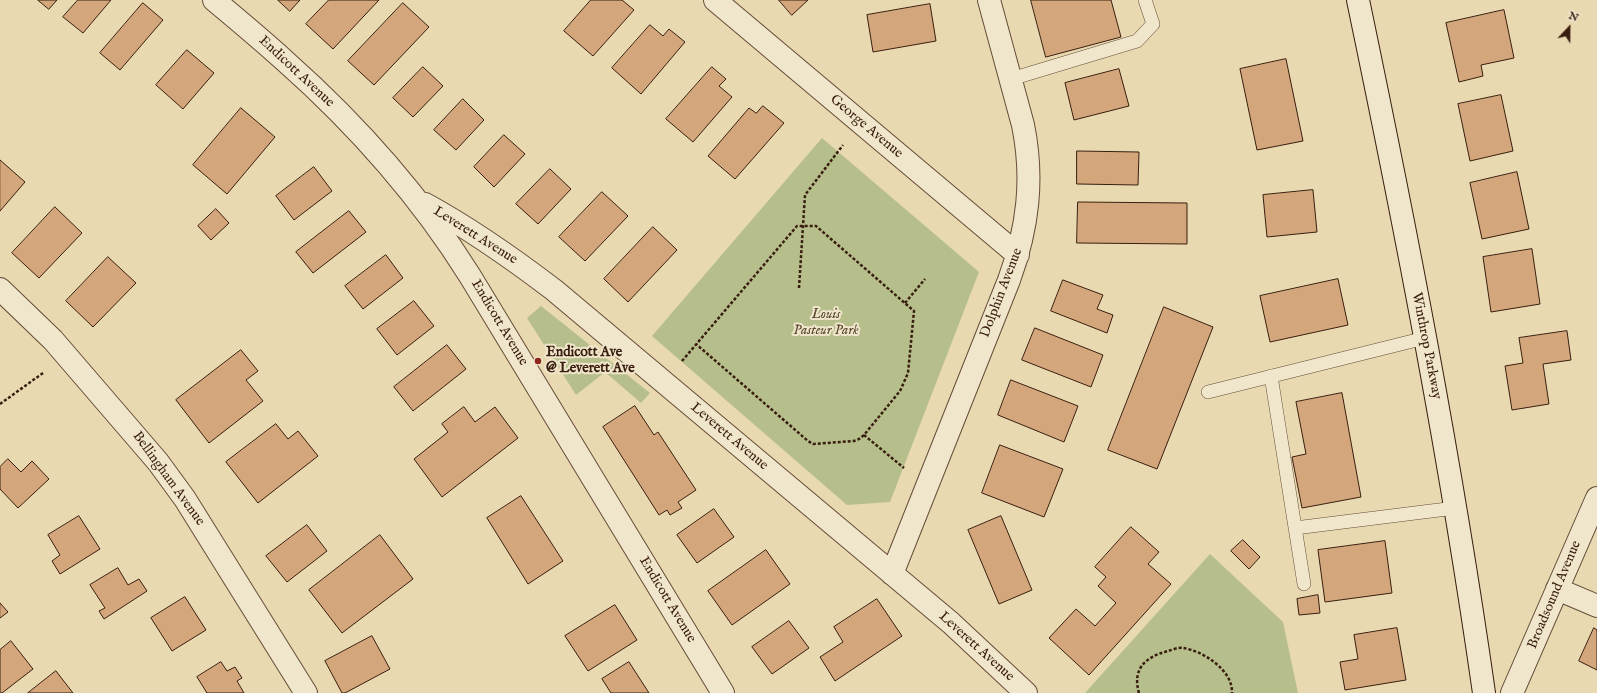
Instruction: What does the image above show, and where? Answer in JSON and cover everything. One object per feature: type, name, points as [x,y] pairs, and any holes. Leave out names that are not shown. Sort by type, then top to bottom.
[{"type":"street","name":"Endicott Avenue","points":[[214,0],[314,88],[369,144],[417,200],[440,230],[470,276],[724,693]]},
{"type":"street","name":"George Avenue","points":[[715,0],[1018,255]]},
{"type":"street","name":"Dolphin Avenue","points":[[892,574],[1018,255],[1026,215],[1029,185],[1028,159],[1023,125],[989,0]]},
{"type":"street","name":"Winthrop Parkway","points":[[1358,0],[1425,338],[1455,508],[1484,693]]},
{"type":"street","name":"Leverett Avenue","points":[[417,200],[480,236],[554,290],[965,635],[1026,693]]},
{"type":"street","name":"Bellingham Avenue","points":[[0,289],[53,340],[158,462],[185,499],[306,693]]},
{"type":"street","name":"Broadsound Avenue","points":[[1512,693],[1597,498]]},
{"type":"street","points":[[1557,589],[1597,606]]},
{"type":"lane","points":[[1011,79],[1137,40],[1153,24],[1145,0]]},
{"type":"lane","points":[[1208,392],[1425,338]]},
{"type":"lane","points":[[1271,376],[1304,584]]},
{"type":"lane","points":[[1295,528],[1455,508]]},
{"type":"path","points":[[799,288],[802,226],[806,193],[861,123]]},
{"type":"path","points":[[678,364],[797,226],[816,226],[914,311],[908,373],[900,391],[864,436],[859,440],[854,441],[813,444],[808,442],[696,344]]},
{"type":"path","points":[[905,303],[925,279]]},
{"type":"path","points":[[0,404],[44,373]]},
{"type":"path","points":[[864,436],[926,487]]},
{"type":"path","points":[[1139,693],[1136,680],[1141,667],[1149,658],[1181,648],[1196,652],[1215,662],[1226,675],[1232,686],[1232,693]]},
{"type":"green space","name":"Louis Pasteur Park","points":[[822,138],[979,272],[890,502],[847,505],[652,336]]},
{"type":"green space","points":[[541,306],[650,393],[641,403],[605,372],[576,395],[527,318]]},
{"type":"green space","points":[[1210,554],[1283,622],[1298,693],[1085,693]]},
{"type":"building","points":[[38,0],[57,0],[49,9]]},
{"type":"building","points":[[78,0],[111,0],[83,33],[63,17]]},
{"type":"building","points":[[278,0],[300,0],[290,11]]},
{"type":"building","points":[[329,0],[379,0],[333,49],[306,24]]},
{"type":"building","points":[[591,0],[622,0],[634,10],[593,56],[564,31]]},
{"type":"building","points":[[779,0],[808,0],[792,15]]},
{"type":"building","points":[[1031,0],[1111,0],[1121,37],[1046,57]]},
{"type":"building","points":[[143,3],[163,20],[120,70],[100,53]]},
{"type":"building","points":[[403,3],[429,27],[374,85],[348,61]]},
{"type":"building","points":[[930,4],[936,41],[873,52],[867,15]]},
{"type":"building","points":[[1504,10],[1514,58],[1481,65],[1483,76],[1459,82],[1446,23]]},
{"type":"building","points":[[650,25],[663,36],[669,29],[685,42],[641,94],[612,68]]},
{"type":"building","points":[[187,50],[214,73],[183,109],[156,85]]},
{"type":"building","points":[[1286,59],[1303,141],[1257,150],[1240,69]]},
{"type":"building","points":[[423,67],[443,86],[413,117],[393,98]]},
{"type":"building","points":[[712,67],[726,79],[719,86],[732,97],[693,142],[666,119]]},
{"type":"building","points":[[1119,69],[1129,106],[1074,120],[1065,83]]},
{"type":"building","points":[[1501,95],[1513,151],[1470,161],[1458,104]]},
{"type":"building","points":[[463,99],[484,120],[456,150],[434,130]]},
{"type":"building","points":[[763,106],[784,123],[735,179],[708,156],[749,108],[756,113]]},
{"type":"building","points":[[241,108],[275,137],[227,194],[193,165]]},
{"type":"building","points":[[504,135],[525,154],[494,187],[474,167]]},
{"type":"building","points":[[1077,151],[1139,152],[1138,185],[1077,184]]},
{"type":"building","points":[[0,160],[25,182],[0,211]]},
{"type":"building","points":[[314,167],[332,191],[294,220],[276,196]]},
{"type":"building","points":[[550,169],[571,189],[538,224],[516,204]]},
{"type":"building","points":[[1517,172],[1529,229],[1482,239],[1470,183]]},
{"type":"building","points":[[1313,190],[1317,232],[1267,237],[1263,195]]},
{"type":"building","points":[[602,192],[628,216],[585,261],[559,237]]},
{"type":"building","points":[[1078,202],[1187,203],[1187,244],[1077,243]]},
{"type":"building","points":[[55,207],[82,233],[39,278],[12,253]]},
{"type":"building","points":[[216,209],[229,223],[211,240],[198,226]]},
{"type":"building","points":[[349,211],[366,232],[313,273],[296,252]]},
{"type":"building","points":[[653,227],[677,250],[628,302],[604,279]]},
{"type":"building","points":[[1532,249],[1540,304],[1491,312],[1483,257]]},
{"type":"building","points":[[386,255],[403,278],[363,309],[345,286]]},
{"type":"building","points":[[108,257],[136,283],[93,327],[66,301]]},
{"type":"building","points":[[1338,279],[1348,325],[1270,342],[1260,296]]},
{"type":"building","points":[[1063,280],[1103,295],[1097,309],[1113,315],[1107,333],[1051,311]]},
{"type":"building","points":[[414,301],[434,326],[397,355],[377,329]]},
{"type":"building","points":[[1164,307],[1213,327],[1157,469],[1108,450]]},
{"type":"building","points":[[1035,328],[1103,355],[1091,387],[1022,360]]},
{"type":"building","points":[[1567,331],[1571,360],[1543,364],[1549,404],[1512,410],[1505,366],[1523,363],[1519,338]]},
{"type":"building","points":[[447,345],[466,369],[413,411],[394,387]]},
{"type":"building","points":[[241,350],[258,371],[246,380],[263,401],[209,443],[176,400]]},
{"type":"building","points":[[1011,380],[1078,406],[1064,442],[998,415]]},
{"type":"building","points":[[1342,393],[1361,497],[1302,508],[1292,457],[1306,454],[1296,402]]},
{"type":"building","points":[[635,406],[654,435],[658,432],[696,490],[678,502],[682,508],[670,515],[667,510],[659,515],[603,427]]},
{"type":"building","points":[[464,407],[475,422],[495,407],[518,438],[442,497],[414,459],[448,432],[442,424]]},
{"type":"building","points":[[276,424],[288,439],[298,431],[318,456],[258,503],[226,462]]},
{"type":"building","points":[[1000,445],[1063,469],[1044,517],[982,493]]},
{"type":"building","points":[[8,459],[21,472],[32,461],[49,479],[18,508],[0,489],[0,467]]},
{"type":"building","points":[[521,496],[563,561],[528,584],[487,518]]},
{"type":"building","points":[[714,509],[734,537],[697,563],[677,535]]},
{"type":"building","points":[[79,516],[100,549],[60,574],[52,561],[60,555],[48,535]]},
{"type":"building","points":[[1001,516],[1032,590],[999,604],[968,530]]},
{"type":"building","points":[[307,525],[327,551],[287,582],[266,556]]},
{"type":"building","points":[[1131,527],[1159,552],[1148,564],[1171,584],[1089,675],[1049,638],[1076,609],[1095,626],[1116,603],[1098,586],[1106,577],[1095,567]]},
{"type":"building","points":[[380,535],[413,579],[342,633],[309,590]]},
{"type":"building","points":[[1243,540],[1260,557],[1249,569],[1231,551]]},
{"type":"building","points":[[1385,541],[1392,593],[1325,602],[1318,550]]},
{"type":"building","points":[[766,550],[790,584],[732,625],[708,591]]},
{"type":"building","points":[[118,568],[128,585],[139,579],[147,591],[104,619],[99,611],[105,608],[90,585]]},
{"type":"building","points":[[1318,595],[1320,613],[1299,615],[1297,599]]},
{"type":"building","points":[[185,597],[206,630],[172,651],[151,618]]},
{"type":"building","points":[[877,599],[902,636],[835,681],[820,657],[843,642],[834,627]]},
{"type":"building","points":[[0,603],[8,612],[0,618]]},
{"type":"building","points":[[615,605],[637,640],[588,671],[565,636]]},
{"type":"building","points":[[789,621],[809,648],[772,674],[752,647]]},
{"type":"building","points":[[1397,628],[1406,680],[1345,690],[1340,662],[1358,659],[1354,635]]},
{"type":"building","points":[[1594,628],[1597,630],[1597,670],[1579,661]]},
{"type":"building","points":[[372,636],[390,669],[345,693],[342,693],[325,661]]},
{"type":"building","points":[[11,641],[33,669],[0,693],[0,650]]},
{"type":"building","points":[[221,662],[227,671],[235,667],[242,678],[237,681],[244,693],[207,693],[197,677]]},
{"type":"building","points":[[629,662],[649,693],[611,693],[602,679]]},
{"type":"building","points":[[56,671],[73,693],[28,693]]},
{"type":"place","name":"Endicott Ave @ Leverett Ave","points":[[538,361]]}]
